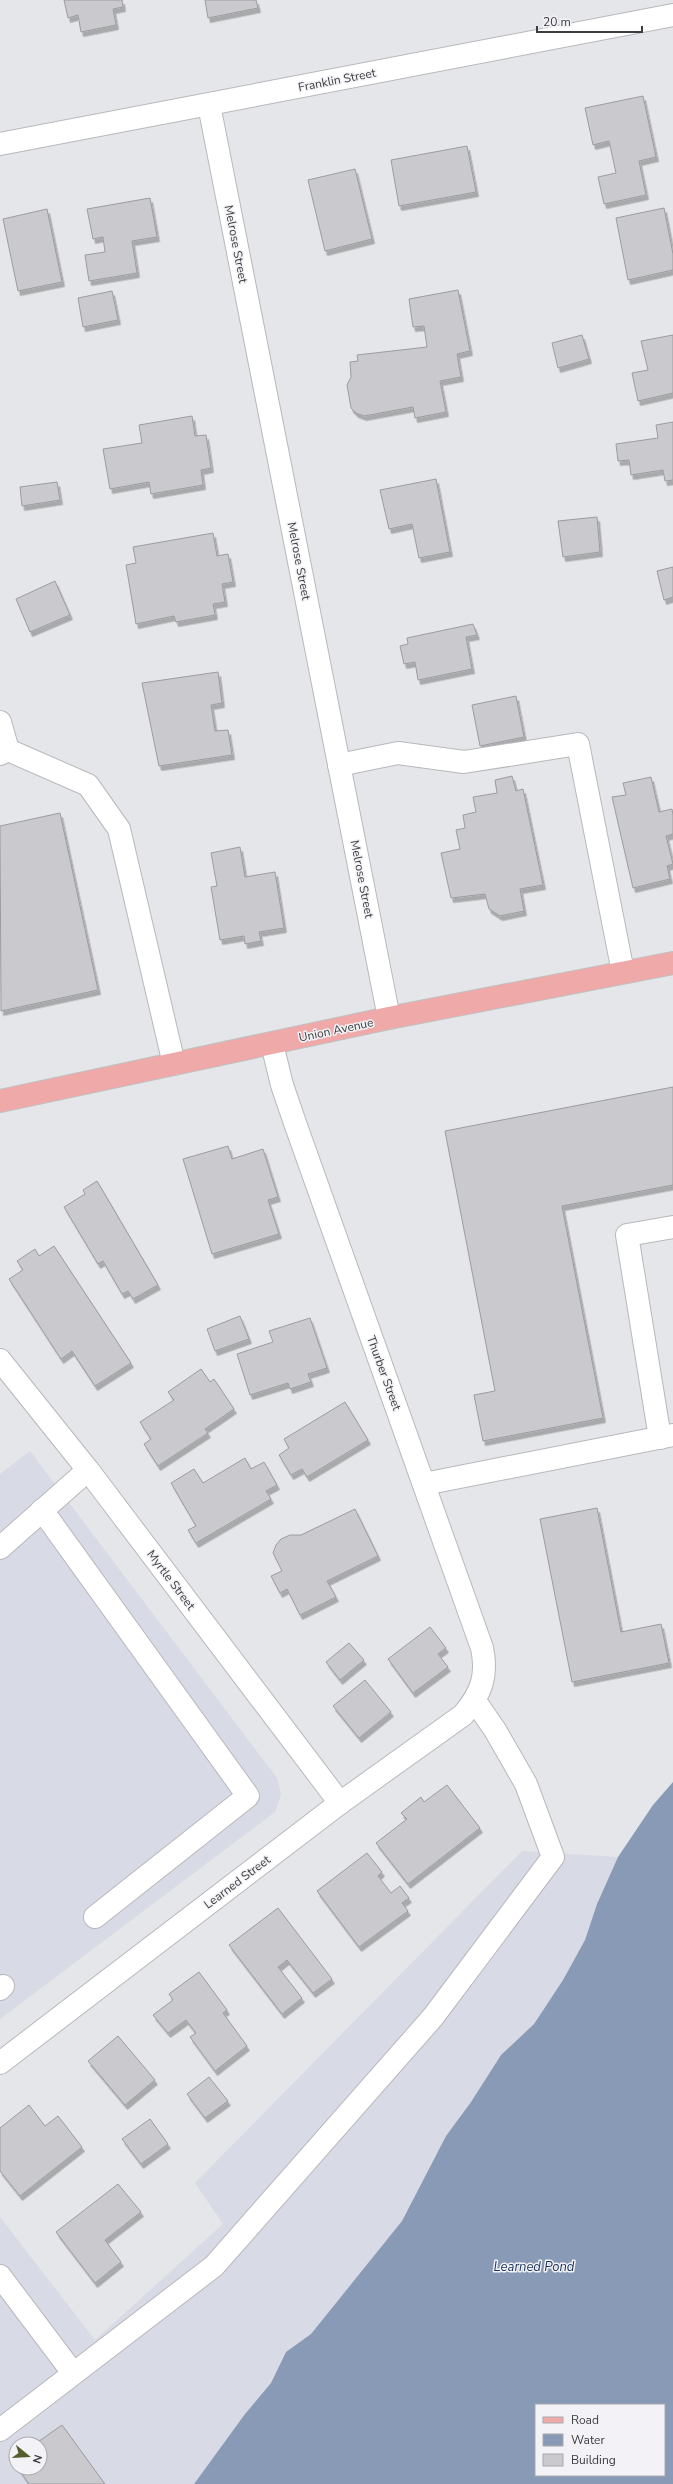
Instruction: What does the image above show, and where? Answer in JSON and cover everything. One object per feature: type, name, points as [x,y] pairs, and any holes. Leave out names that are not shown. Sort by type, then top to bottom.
[{"type":"main road","name":"Union Avenue","points":[[0,1101],[389,1018],[673,963]]},
{"type":"street","name":"Franklin Street","points":[[0,144],[673,15]]},
{"type":"street","name":"Melrose Street","points":[[209,105],[389,1018]]},
{"type":"street","points":[[0,722],[4,752],[88,784],[119,829],[174,1064]]},
{"type":"street","points":[[339,765],[398,753],[464,762],[578,744],[623,972]]},
{"type":"street","name":"Thurber Street","points":[[272,1044],[293,1115],[482,1648],[485,1664],[484,1682],[475,1701]]},
{"type":"street","points":[[424,1484],[666,1437],[627,1235],[673,1227]]},
{"type":"street","name":"Myrtle Street","points":[[0,1360],[88,1470],[340,1803]]},
{"type":"street","points":[[0,1548],[88,1470]]},
{"type":"street","points":[[42,1510],[248,1796],[95,1917]]},
{"type":"street","points":[[0,2430],[214,2266],[433,2017],[553,1857],[526,1784],[495,1730],[475,1701]]},
{"type":"street","name":"Learned Street","points":[[0,2063],[340,1803],[463,1715],[475,1701]]},
{"type":"street","points":[[0,2276],[73,2373]]},
{"type":"shaded area","points":[[30,1451],[277,1778],[281,1795],[275,1812],[0,2019],[0,1474]]},
{"type":"shaded area","points":[[522,1851],[618,1857],[597,1904],[585,1940],[563,1980],[534,2024],[501,2055],[471,2102],[446,2136],[402,2221],[311,2334],[286,2352],[271,2383],[245,2414],[194,2484],[0,2484],[0,2217],[95,2340],[223,2224],[195,2183]]},
{"type":"water","name":"Learned Pond","points":[[673,1782],[673,2484],[194,2484],[245,2414],[271,2383],[286,2352],[311,2334],[402,2221],[446,2136],[471,2102],[501,2055],[534,2024],[563,1980],[585,1940],[597,1904],[618,1857],[653,1805]]},
{"type":"building","points":[[64,0],[122,0],[123,7],[113,9],[116,25],[81,32],[78,15],[68,18]]},
{"type":"building","points":[[205,0],[256,0],[258,8],[208,18]]},
{"type":"building","points":[[643,96],[656,157],[639,161],[646,195],[604,204],[598,177],[616,173],[609,141],[593,145],[585,108]]},
{"type":"building","points":[[467,146],[476,192],[399,206],[391,160]]},
{"type":"building","points":[[355,169],[372,239],[325,251],[308,180]]},
{"type":"building","points":[[150,198],[157,237],[132,241],[137,273],[89,281],[85,255],[105,252],[103,237],[93,239],[87,209]]},
{"type":"building","points":[[664,208],[673,254],[673,270],[628,280],[616,218]]},
{"type":"building","points":[[47,209],[62,282],[18,291],[3,219]]},
{"type":"building","points":[[458,290],[470,351],[457,354],[461,377],[440,381],[446,412],[415,418],[413,407],[364,416],[356,413],[351,408],[347,385],[351,377],[350,362],[358,361],[357,355],[427,347],[424,326],[413,327],[409,299]]},
{"type":"building","points":[[112,291],[118,320],[83,327],[78,298]]},
{"type":"building","points":[[582,335],[589,359],[558,368],[552,343]]},
{"type":"building","points":[[673,335],[673,393],[638,401],[632,373],[648,370],[641,341]]},
{"type":"building","points":[[192,416],[195,436],[206,435],[211,468],[201,470],[203,485],[151,494],[149,482],[110,489],[103,449],[142,443],[139,425]]},
{"type":"building","points":[[673,422],[673,480],[665,481],[663,470],[631,475],[629,460],[618,461],[616,444],[658,438],[656,425]]},
{"type":"building","points":[[436,479],[450,552],[419,558],[412,524],[389,529],[380,490]]},
{"type":"building","points":[[57,482],[60,500],[22,506],[20,487]]},
{"type":"building","points":[[597,517],[600,552],[563,557],[558,521]]},
{"type":"building","points":[[213,533],[217,556],[228,554],[233,582],[222,584],[225,602],[213,604],[215,615],[176,622],[174,616],[136,624],[126,565],[136,563],[133,547]]},
{"type":"building","points":[[673,567],[673,597],[664,600],[657,571]]},
{"type":"building","points":[[55,581],[70,615],[30,632],[16,599]]},
{"type":"building","points":[[473,624],[477,635],[466,637],[472,669],[418,680],[415,662],[404,664],[400,646],[408,644],[407,638]]},
{"type":"building","points":[[218,672],[222,703],[211,705],[215,731],[228,730],[232,755],[159,766],[142,683]]},
{"type":"building","points":[[516,696],[524,737],[480,746],[472,705]]},
{"type":"building","points":[[512,776],[516,791],[523,789],[543,885],[520,889],[524,911],[500,916],[489,909],[485,894],[451,898],[441,853],[460,849],[456,830],[465,828],[463,815],[476,812],[473,797],[497,793],[495,780]]},
{"type":"building","points":[[651,777],[659,812],[672,809],[673,834],[666,836],[673,864],[667,866],[670,879],[633,888],[612,797],[626,795],[623,783]]},
{"type":"building","points":[[60,813],[98,990],[1,1011],[0,826]]},
{"type":"building","points":[[240,847],[245,877],[275,872],[284,928],[259,932],[261,941],[245,944],[244,936],[220,940],[211,887],[217,886],[211,853]]},
{"type":"building","points":[[673,1087],[673,1185],[562,1206],[603,1418],[483,1441],[474,1395],[495,1391],[445,1131]]},
{"type":"building","points":[[228,1146],[232,1159],[263,1149],[278,1197],[268,1200],[279,1234],[212,1254],[183,1159]]},
{"type":"building","points":[[97,1181],[158,1285],[133,1299],[128,1291],[122,1294],[103,1261],[98,1264],[64,1207],[85,1194],[83,1190]]},
{"type":"building","points":[[54,1246],[131,1363],[95,1386],[72,1351],[61,1359],[9,1279],[23,1270],[17,1261],[35,1249],[39,1256]]},
{"type":"building","points":[[240,1316],[249,1339],[215,1351],[207,1329]]},
{"type":"building","points":[[310,1318],[327,1368],[308,1374],[311,1382],[290,1389],[288,1383],[250,1395],[237,1354],[273,1342],[269,1331]]},
{"type":"building","points":[[201,1369],[210,1382],[214,1379],[234,1409],[205,1429],[208,1433],[158,1466],[144,1444],[151,1439],[140,1422],[174,1400],[168,1392]]},
{"type":"building","points":[[345,1402],[368,1440],[307,1477],[302,1469],[291,1475],[279,1455],[289,1448],[284,1439]]},
{"type":"building","points":[[245,1458],[251,1469],[264,1462],[277,1485],[266,1491],[271,1499],[196,1543],[188,1530],[196,1526],[171,1483],[194,1469],[203,1483]]},
{"type":"building","points":[[597,1508],[621,1632],[661,1624],[669,1663],[572,1682],[540,1519]]},
{"type":"building","points":[[355,1509],[378,1556],[327,1581],[336,1597],[300,1615],[287,1589],[280,1593],[271,1576],[282,1571],[273,1553],[276,1545],[281,1539],[290,1535],[301,1535]]},
{"type":"building","points":[[430,1627],[446,1648],[438,1654],[448,1667],[413,1693],[388,1659]]},
{"type":"building","points":[[349,1643],[364,1660],[340,1680],[326,1662]]},
{"type":"building","points":[[365,1680],[391,1712],[359,1738],[333,1706]]},
{"type":"building","points":[[447,1785],[480,1828],[408,1884],[376,1843],[407,1819],[401,1813],[421,1797],[424,1802]]},
{"type":"building","points":[[367,1853],[382,1872],[378,1876],[391,1893],[400,1886],[409,1898],[402,1903],[408,1911],[359,1947],[317,1891]]},
{"type":"building","points":[[278,1908],[332,1979],[313,1993],[287,1960],[278,1967],[302,1998],[282,2014],[229,1945]]},
{"type":"building","points":[[199,1972],[227,2010],[223,2013],[247,2046],[215,2071],[190,2037],[196,2033],[186,2020],[168,2033],[153,2015],[173,2000],[169,1994]]},
{"type":"building","points":[[118,2036],[155,2080],[125,2105],[88,2061]]},
{"type":"building","points":[[209,2077],[228,2101],[205,2118],[187,2094]]},
{"type":"building","points":[[29,2105],[45,2126],[58,2116],[82,2147],[20,2196],[0,2171],[0,2128]]},
{"type":"building","points":[[150,2119],[168,2144],[141,2164],[122,2139]]},
{"type":"building","points":[[118,2184],[141,2212],[105,2240],[121,2262],[95,2283],[56,2232]]},
{"type":"building","points":[[62,2425],[105,2484],[29,2484],[24,2476],[48,2476],[48,2436],[46,2436]]}]
